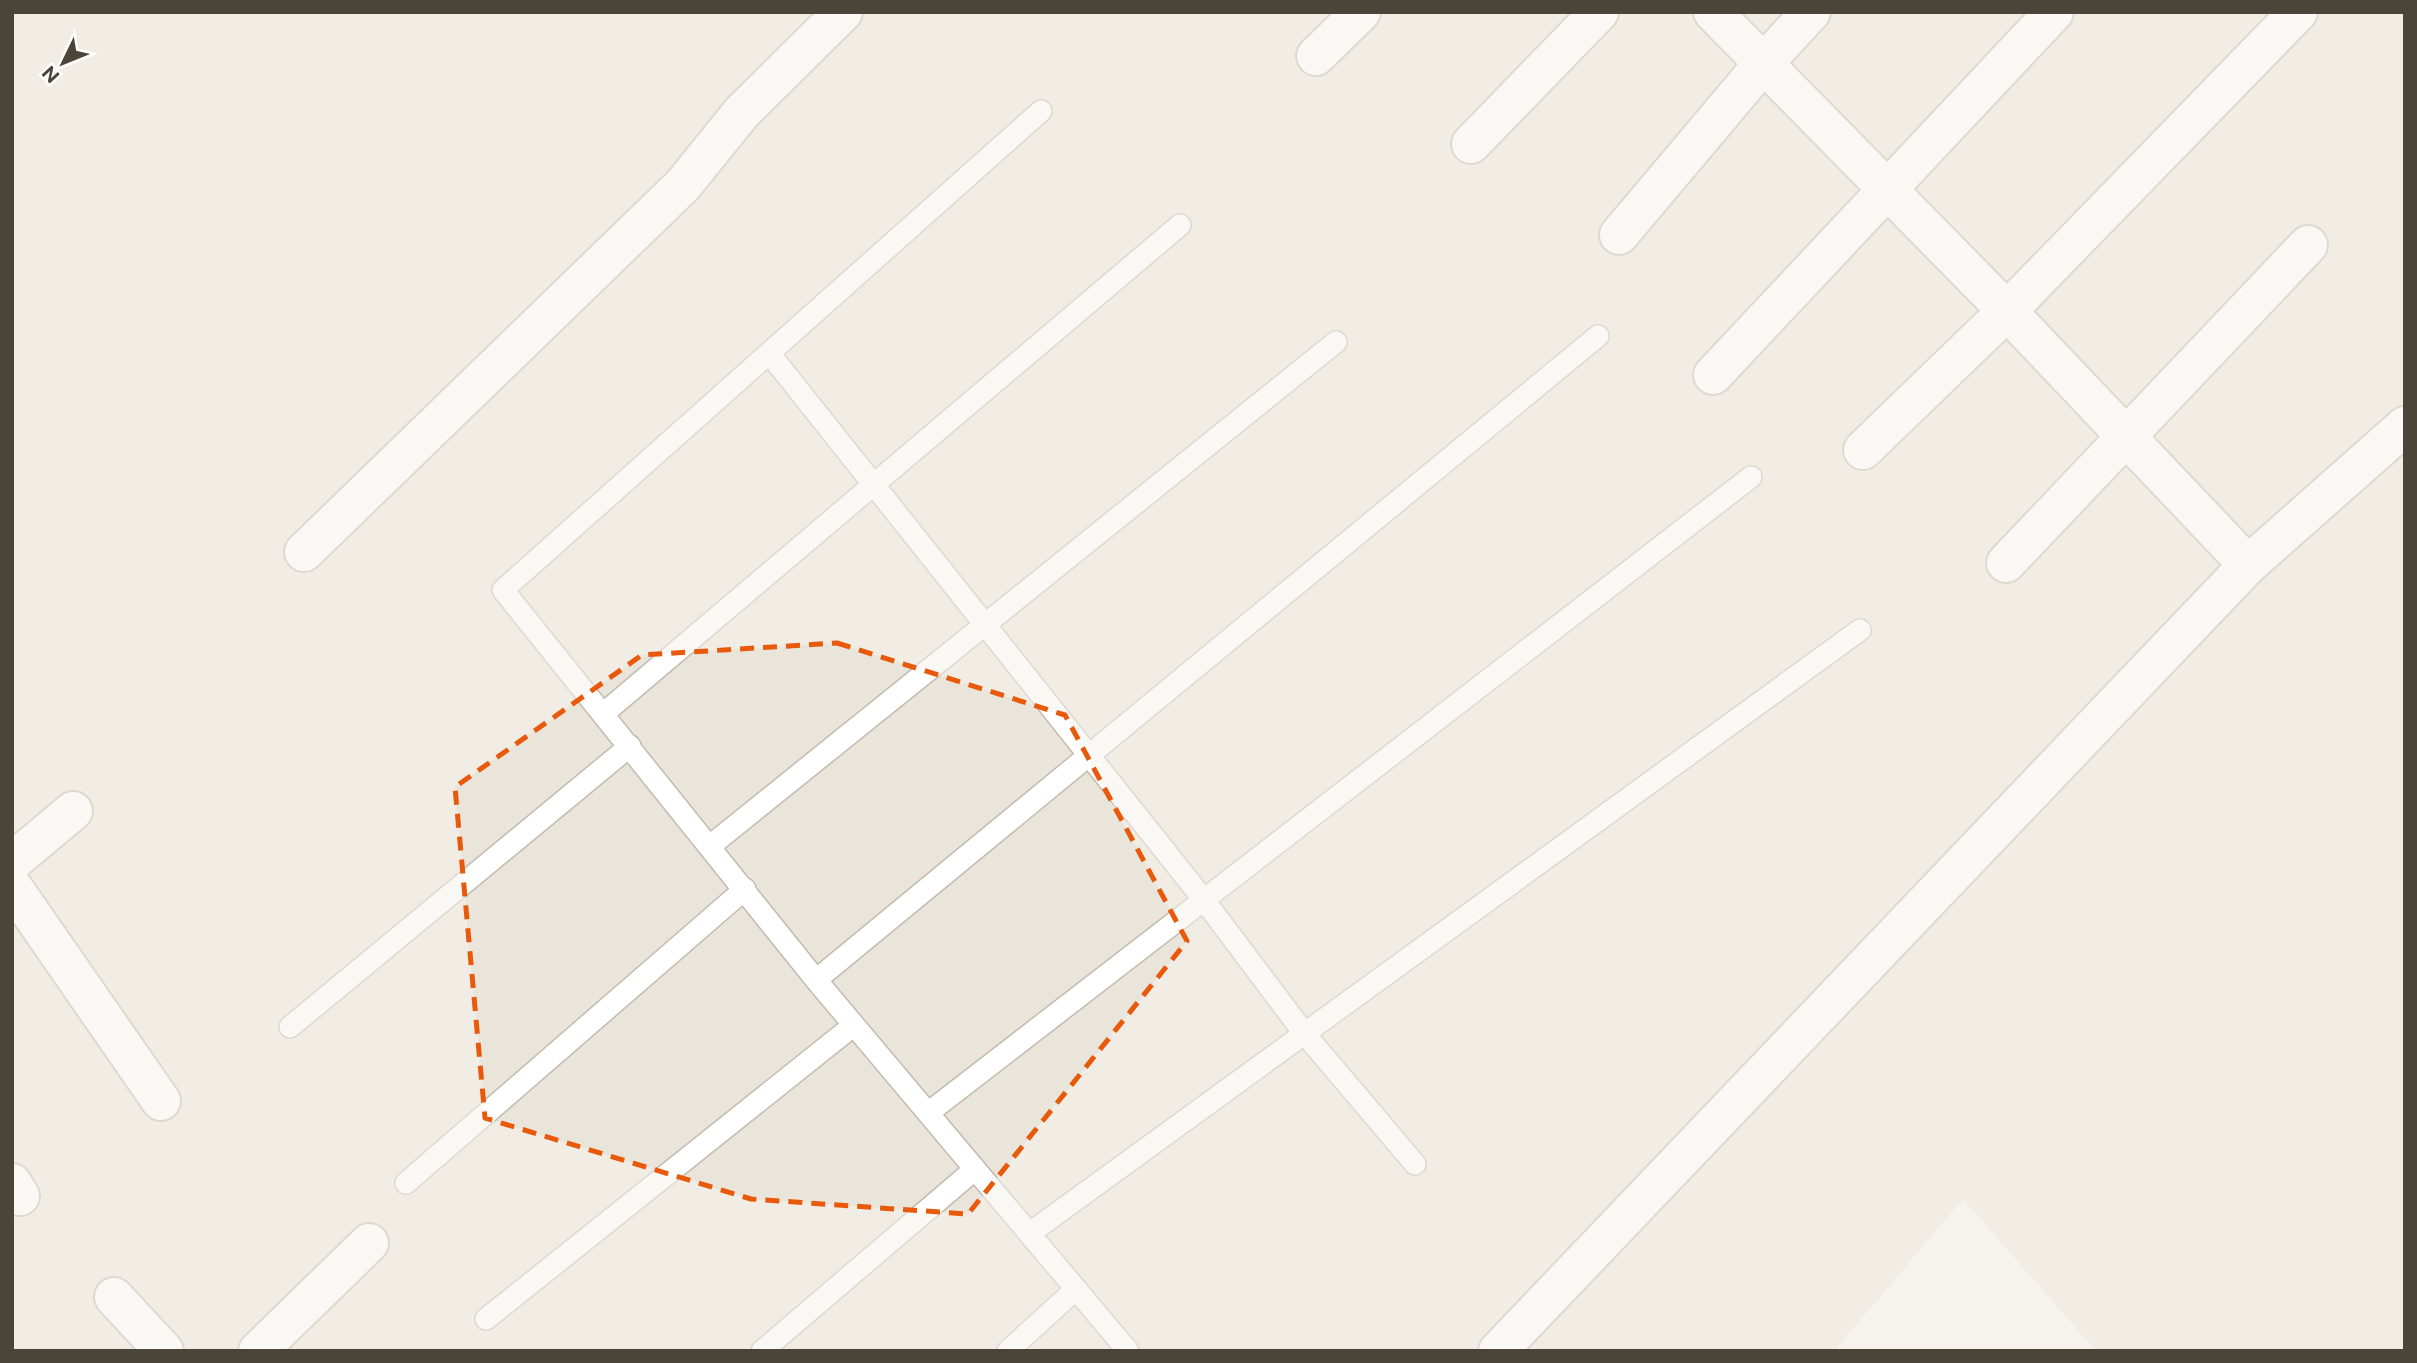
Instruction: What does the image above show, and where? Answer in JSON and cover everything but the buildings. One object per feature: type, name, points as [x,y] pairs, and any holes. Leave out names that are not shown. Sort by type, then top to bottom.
[{"type":"street","points":[[304,552],[683,185],[742,112],[843,12]]},
{"type":"street","points":[[1316,56],[1361,12]]},
{"type":"street","points":[[1471,144],[1599,12]]},
{"type":"street","points":[[1713,12],[2128,435],[2248,565]]},
{"type":"street","points":[[1619,235],[1763,64],[1811,12]]},
{"type":"street","points":[[1713,375],[2054,12]]},
{"type":"street","points":[[1863,450],[2007,311],[2298,12]]},
{"type":"street","points":[[2006,562],[2308,245]]},
{"type":"street","points":[[1498,1351],[2248,565],[2405,426]]},
{"type":"street","points":[[12,862],[73,811]]},
{"type":"street","points":[[12,886],[161,1101]]},
{"type":"street","points":[[258,1351],[369,1243]]},
{"type":"street","points":[[114,1297],[164,1351]]},
{"type":"lane","points":[[1041,111],[503,590],[816,980],[1128,1351]]},
{"type":"lane","points":[[604,714],[1180,225]]},
{"type":"lane","points":[[816,980],[1598,336]]},
{"type":"lane","points":[[710,846],[1336,342]]},
{"type":"lane","points":[[769,353],[1204,900],[1304,1033],[1415,1164]]},
{"type":"lane","points":[[928,1113],[1751,477]]},
{"type":"lane","points":[[1030,1233],[1860,630]]},
{"type":"lane","points":[[290,1027],[630,746]]},
{"type":"lane","points":[[406,1183],[744,889]]},
{"type":"lane","points":[[486,1319],[854,1025]]},
{"type":"lane","points":[[762,1351],[974,1170]]},
{"type":"lane","points":[[1008,1351],[1076,1289]]},
{"type":"highlighted area","points":[[837,643],[1065,715],[1187,941],[968,1214],[751,1199],[485,1118],[455,787],[642,655]]},
{"type":"shaded area","points":[[12,12],[2405,12],[2405,1351],[2096,1351],[1963,1199],[1834,1351],[12,1351]]}]
